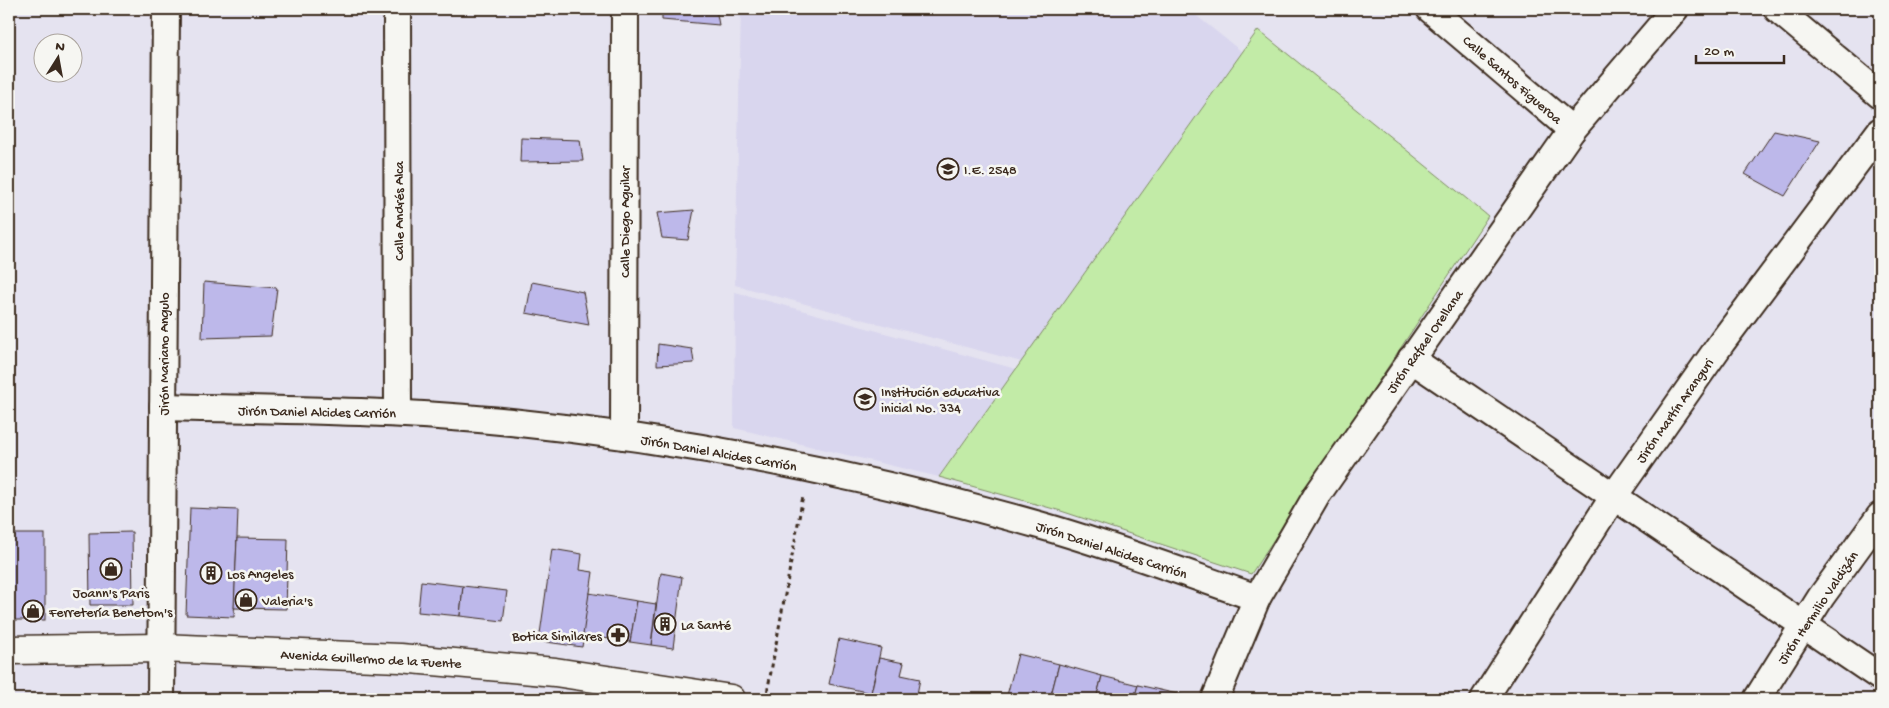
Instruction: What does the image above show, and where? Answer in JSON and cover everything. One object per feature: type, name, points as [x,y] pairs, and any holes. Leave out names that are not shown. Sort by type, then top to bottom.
[{"type":"main road","name":"Avenida Guillermo de la Fuente","points":[[9,650],[161,648],[419,660],[555,672],[731,699]]},
{"type":"street","name":"Jirón Mariano Angulo","points":[[161,699],[166,9]]},
{"type":"street","name":"Calle Andrés Alca","points":[[398,9],[398,412]]},
{"type":"street","name":"Calle Diego Aguilar","points":[[624,436],[625,9]]},
{"type":"street","name":"Calle Santos Figueroa","points":[[1430,9],[1572,130]]},
{"type":"street","name":"Jirón Rafael Orellana","points":[[1215,699],[1257,598],[1317,495],[1572,130],[1675,9]]},
{"type":"street","points":[[1777,9],[1880,94]]},
{"type":"street","name":"Jirón Martín Aranguri","points":[[1484,699],[1614,496],[1722,342],[1880,131]]},
{"type":"street","points":[[1411,359],[1880,678]]},
{"type":"street","name":"Jirón Daniel Alcides Carrión","points":[[163,407],[398,412],[511,422],[624,436],[726,452],[928,495],[1041,526],[1153,561],[1257,598]]},
{"type":"street","name":"Jirón Hermilio Valdizán","points":[[1757,699],[1821,597],[1880,516]]},
{"type":"path","points":[[766,699],[808,468]]},
{"type":"shaded area","name":"I.E. 2548","points":[[741,9],[1188,9],[1242,52],[1022,362],[735,285]]},
{"type":"shaded area","name":"Institución educativa inicial No. 334","points":[[735,292],[1016,369],[939,477],[734,428]]},
{"type":"green space","points":[[1258,30],[1488,216],[1251,574],[1061,511],[939,477]]},
{"type":"building","points":[[662,9],[716,9],[719,25],[662,20]]},
{"type":"building","points":[[1774,131],[1820,141],[1785,196],[1745,174]]},
{"type":"building","points":[[521,138],[580,140],[583,161],[520,162]]},
{"type":"building","points":[[694,210],[688,240],[662,238],[657,213]]},
{"type":"building","points":[[204,282],[277,288],[271,336],[202,338]]},
{"type":"building","points":[[532,282],[583,292],[589,325],[526,313]]},
{"type":"building","points":[[658,344],[692,349],[694,363],[657,365]]},
{"type":"building","name":"Los Angeles","points":[[190,508],[238,510],[234,617],[186,615]]},
{"type":"building","name":"Joann's Paris","points":[[132,532],[133,605],[90,605],[89,533]]},
{"type":"building","points":[[9,534],[45,534],[45,620],[9,620]]},
{"type":"building","points":[[237,538],[288,539],[286,609],[234,608]]},
{"type":"building","points":[[552,549],[582,554],[580,570],[593,572],[582,647],[539,641]]},
{"type":"building","name":"La Santé","points":[[661,573],[682,577],[673,648],[651,645]]},
{"type":"building","points":[[421,581],[463,586],[460,616],[418,612]]},
{"type":"building","points":[[463,586],[507,591],[503,621],[460,616]]},
{"type":"building","points":[[589,593],[637,601],[630,642],[583,635]]},
{"type":"building","points":[[637,601],[656,604],[651,645],[630,642]]},
{"type":"building","points":[[839,639],[881,648],[871,693],[829,684]]},
{"type":"building","points":[[1018,654],[1059,664],[1050,699],[1006,699]]},
{"type":"building","points":[[879,658],[904,663],[901,675],[920,679],[916,699],[902,699],[871,693]]},
{"type":"building","points":[[1059,664],[1102,676],[1096,699],[1050,699]]},
{"type":"building","points":[[1102,676],[1138,685],[1134,699],[1096,699]]},
{"type":"building","points":[[1138,685],[1186,696],[1185,699],[1134,699]]},
{"type":"place","name":"I.E. 2548","points":[[948,169]]},
{"type":"place","name":"Institución educativa inicial No. 334","points":[[865,399]]},
{"type":"place","name":"Joann's Paris","points":[[111,569]]},
{"type":"place","name":"Los Angeles","points":[[211,573]]},
{"type":"place","name":"Valeria's","points":[[246,600]]},
{"type":"place","name":"Ferretería Benetom's","points":[[33,611]]},
{"type":"place","name":"La Santé","points":[[665,624]]},
{"type":"place","name":"Botica Similares","points":[[618,635]]}]
